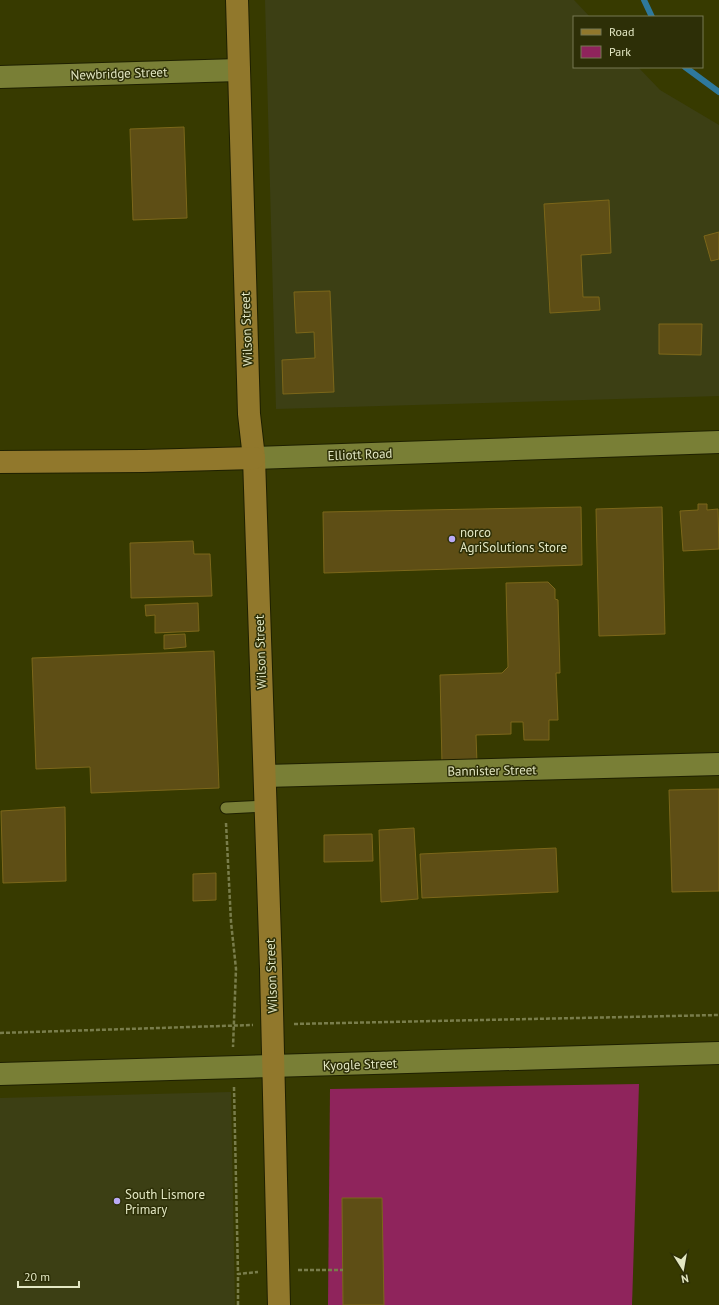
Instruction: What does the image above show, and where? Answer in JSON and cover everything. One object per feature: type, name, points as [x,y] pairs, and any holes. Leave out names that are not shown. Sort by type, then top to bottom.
[{"type":"street","name":"Wilson Street","points":[[237,0],[249,414],[254,458],[266,806],[279,1305]]},
{"type":"street","name":"Newbridge Street","points":[[0,77],[239,70]]},
{"type":"street","name":"Elliott Road","points":[[0,462],[143,461],[254,458],[719,442]]},
{"type":"street","name":"Bannister Street","points":[[265,776],[719,764]]},
{"type":"street","name":"Kyogle Street","points":[[0,1074],[719,1053]]},
{"type":"lane","points":[[226,808],[266,806]]},
{"type":"path","points":[[226,808],[231,922],[236,969],[233,1053]]},
{"type":"path","points":[[294,1024],[719,1015]]},
{"type":"path","points":[[0,1033],[253,1025]]},
{"type":"path","points":[[234,1087],[238,1305]]},
{"type":"path","points":[[296,1270],[343,1270]]},
{"type":"path","points":[[238,1274],[260,1272]]},
{"type":"shaded area","points":[[265,0],[574,0],[589,16],[573,16],[573,68],[639,68],[660,90],[719,125],[719,396],[276,409]]},
{"type":"shaded area","name":"South Lismore Primary","points":[[231,1092],[235,1305],[0,1305],[0,1098]]},
{"type":"green space","points":[[639,1084],[632,1305],[328,1305],[330,1089]]},
{"type":"building","points":[[184,127],[187,218],[133,220],[130,129]]},
{"type":"building","points":[[609,200],[611,253],[581,255],[583,297],[599,297],[600,310],[550,313],[544,204]]},
{"type":"building","points":[[719,232],[719,259],[711,261],[704,236]]},
{"type":"building","points":[[330,291],[334,392],[283,394],[282,360],[315,358],[314,332],[296,333],[294,292]]},
{"type":"building","points":[[659,324],[702,324],[701,355],[659,354]]},
{"type":"building","points":[[698,504],[707,504],[707,510],[718,509],[719,549],[683,551],[680,511],[698,510]]},
{"type":"building","name":"norco AgriSolutions Store","points":[[581,507],[582,565],[324,573],[323,512]]},
{"type":"building","points":[[662,507],[665,634],[599,636],[596,509]]},
{"type":"building","points":[[193,541],[194,554],[210,554],[212,596],[131,598],[130,543]]},
{"type":"building","points":[[548,582],[555,589],[555,599],[558,600],[560,673],[556,673],[558,720],[549,720],[549,740],[524,740],[523,722],[511,722],[511,734],[476,735],[477,763],[442,764],[440,675],[502,673],[508,667],[506,583]]},
{"type":"building","points":[[198,603],[199,631],[155,633],[155,615],[146,616],[145,605]]},
{"type":"building","points":[[185,634],[186,647],[164,649],[164,635]]},
{"type":"building","points":[[214,651],[219,788],[91,793],[90,767],[36,769],[32,658]]},
{"type":"building","points":[[719,789],[719,891],[672,892],[669,790]]},
{"type":"building","points":[[65,807],[66,881],[3,883],[1,811]]},
{"type":"building","points":[[414,828],[418,899],[381,902],[379,830]]},
{"type":"building","points":[[372,834],[373,861],[324,862],[324,835]]},
{"type":"building","points":[[556,848],[558,892],[422,898],[420,854]]},
{"type":"building","points":[[216,873],[216,900],[193,901],[193,874]]},
{"type":"building","points":[[342,1198],[382,1198],[384,1305],[343,1305]]},
{"type":"waterway","points":[[644,0],[652,16]]},
{"type":"waterway","points":[[686,68],[719,92]]},
{"type":"place","name":"norco AgriSolutions Store","points":[[452,539]]},
{"type":"place","name":"South Lismore Primary","points":[[117,1201]]}]
